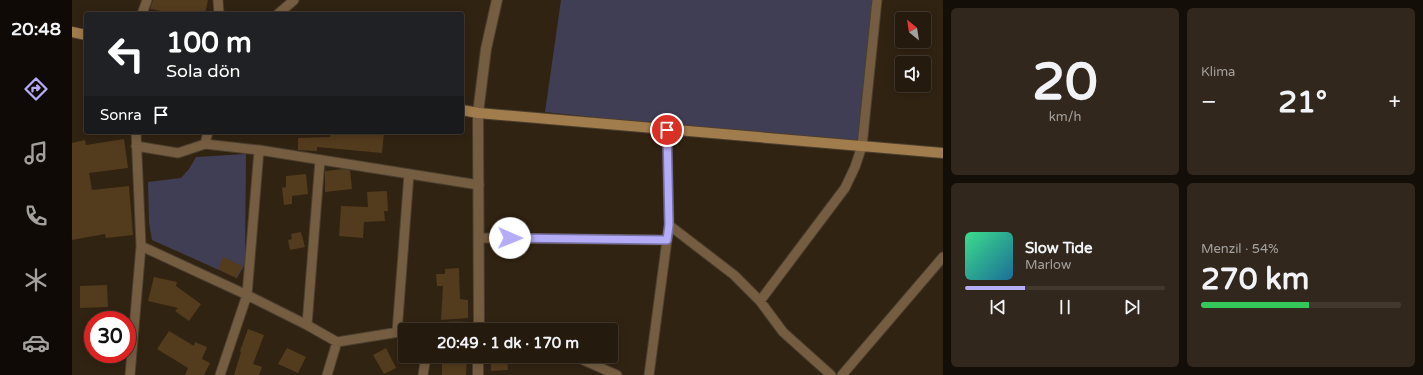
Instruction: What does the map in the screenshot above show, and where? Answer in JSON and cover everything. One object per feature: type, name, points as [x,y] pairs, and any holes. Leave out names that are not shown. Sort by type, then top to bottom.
[{"type":"main road","points":[[72,32],[84,35]]},
{"type":"main road","points":[[464,110],[478,113],[667,130],[943,153]]},
{"type":"street","points":[[143,12],[147,0]]},
{"type":"street","points":[[218,0],[219,12]]},
{"type":"street","points":[[280,12],[294,0]]},
{"type":"street","points":[[760,301],[838,198],[855,168],[862,146],[877,0]]},
{"type":"street","points":[[479,323],[478,113],[494,1]]},
{"type":"street","points":[[649,375],[669,225],[667,130]]},
{"type":"street","points":[[130,375],[141,246],[136,134]]},
{"type":"street","points":[[205,144],[208,134]]},
{"type":"street","points":[[136,146],[178,153],[205,144],[259,150],[479,185]]},
{"type":"street","points":[[220,375],[247,295],[259,150]]},
{"type":"street","points":[[307,325],[320,160]]},
{"type":"street","points":[[402,323],[410,174]]},
{"type":"street","points":[[669,225],[734,275],[760,301],[783,332],[831,375]]},
{"type":"street","points":[[479,238],[667,240]]},
{"type":"street","points":[[141,246],[247,295],[337,342],[398,332]]},
{"type":"street","points":[[842,375],[943,257]]},
{"type":"street","points":[[328,375],[337,342]]},
{"type":"street","points":[[423,375],[425,363]]},
{"type":"street","points":[[478,363],[478,375]]},
{"type":"street","points":[[590,363],[617,375]]},
{"type":"shaded area","points":[[561,0],[877,0],[862,146],[545,112]]},
{"type":"shaded area","points":[[246,154],[245,264],[237,278],[152,240],[149,223],[148,182],[181,178],[189,169],[196,157]]},
{"type":"building","points":[[153,0],[208,0],[205,12],[167,12],[150,9]]},
{"type":"building","points":[[331,134],[384,134],[382,153],[317,147],[317,151],[298,150],[298,138],[330,137]]},
{"type":"building","points":[[124,139],[128,168],[89,173],[92,190],[129,186],[133,235],[106,238],[105,234],[72,240],[72,143],[85,140],[86,145]]},
{"type":"building","points":[[343,169],[350,170],[352,189],[325,192],[325,171]]},
{"type":"building","points":[[306,174],[308,194],[292,196],[292,204],[284,205],[282,188],[286,187],[286,176]]},
{"type":"building","points":[[387,191],[388,211],[384,211],[385,221],[364,222],[363,238],[339,236],[341,206],[368,207],[367,192]]},
{"type":"building","points":[[301,232],[305,247],[290,250],[288,240],[292,239],[291,234]]},
{"type":"building","points":[[223,257],[242,266],[236,278],[218,269]]},
{"type":"building","points":[[459,268],[460,299],[468,300],[468,318],[441,320],[443,286],[437,286],[436,274],[445,274],[445,269]]},
{"type":"building","points":[[154,277],[177,282],[176,286],[201,304],[189,321],[175,311],[178,308],[148,301]]},
{"type":"building","points":[[107,285],[108,307],[80,308],[80,286]]},
{"type":"building","points":[[248,329],[264,335],[253,364],[262,367],[259,375],[234,375],[241,352],[240,351]]},
{"type":"building","points":[[169,331],[194,346],[195,342],[207,347],[202,359],[210,363],[204,375],[185,375],[188,368],[157,349]]},
{"type":"building","points":[[287,348],[306,357],[298,373],[278,364]]},
{"type":"building","points":[[386,348],[396,368],[384,374],[373,355]]},
{"type":"building","points":[[442,363],[467,363],[466,375],[442,375]]},
{"type":"building","points":[[491,363],[508,363],[508,370],[491,371]]},
{"type":"route","points":[[510,238],[667,240],[669,225],[667,130]]}]
